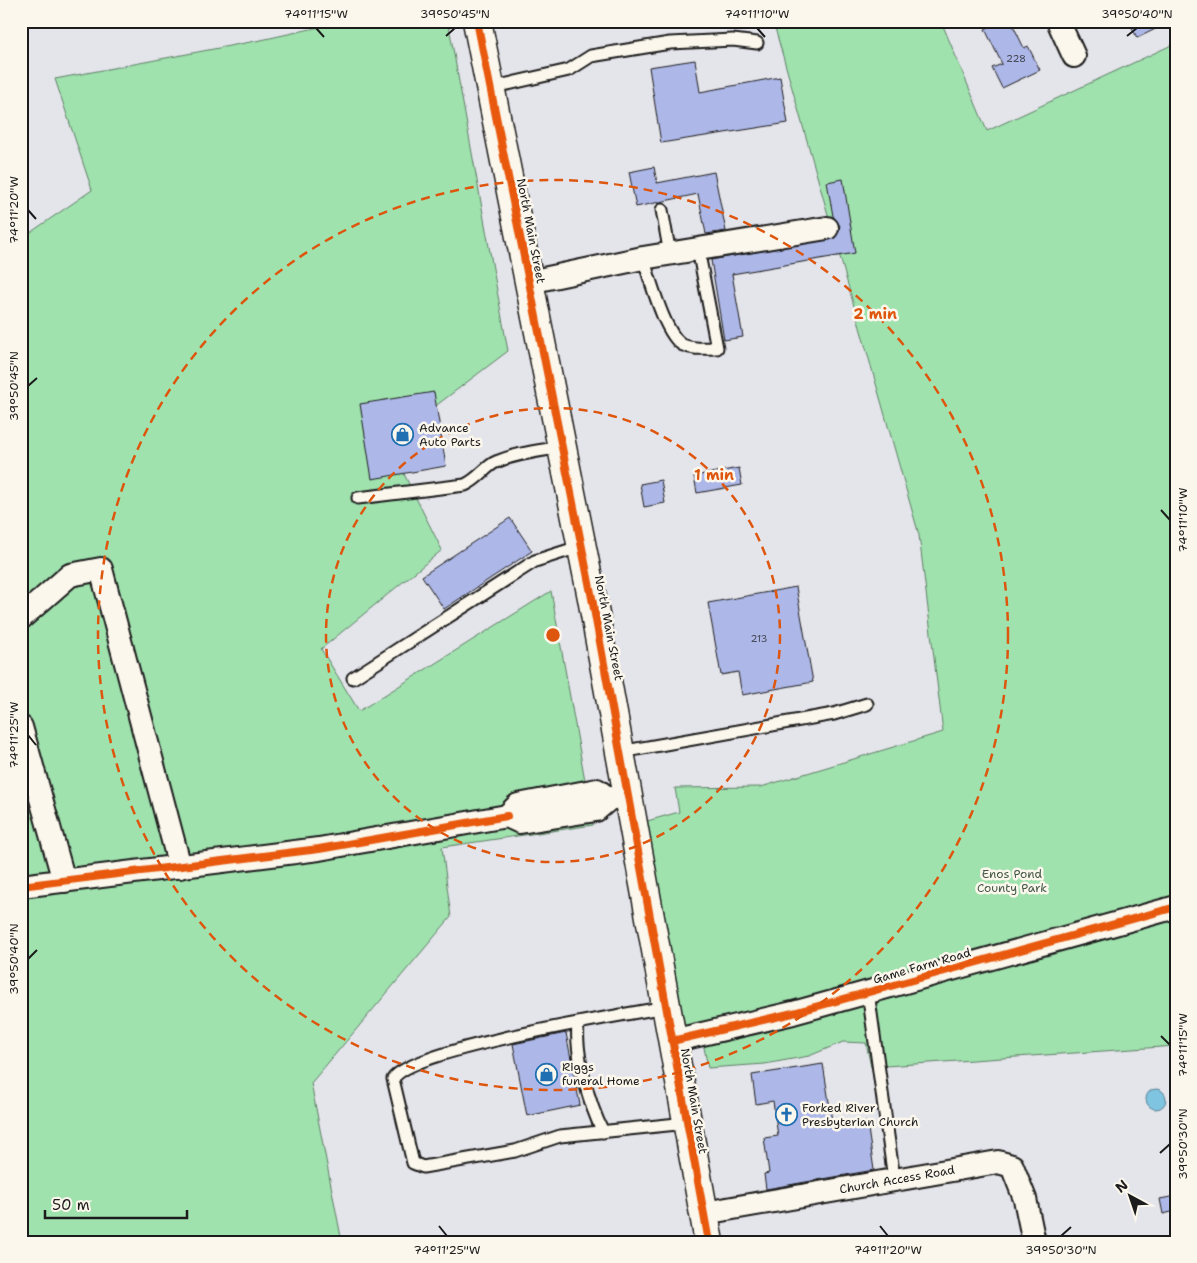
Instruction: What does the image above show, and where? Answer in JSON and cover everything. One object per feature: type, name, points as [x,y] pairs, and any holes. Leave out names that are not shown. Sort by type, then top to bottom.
[{"type":"highway","name":"North Main Street","points":[[477,21],[582,546],[620,752],[618,797],[666,1007],[710,1242]]},
{"type":"street","points":[[1058,21],[1074,56]]},
{"type":"street","points":[[529,282],[643,258],[827,228]]},
{"type":"street","points":[[21,618],[70,575],[101,569],[180,867]]},
{"type":"street","points":[[21,727],[64,881]]},
{"type":"street","points":[[21,886],[319,849],[506,816],[518,805],[597,790],[618,797]]},
{"type":"street","name":"Game Farm Road","points":[[672,1041],[793,1013],[1176,906]]},
{"type":"street","name":"Church Access Road","points":[[704,1213],[998,1162],[1012,1166],[1025,1198],[1034,1242]]},
{"type":"lane","points":[[490,88],[569,70],[592,56],[670,43],[733,40],[757,43]]},
{"type":"lane","points":[[662,210],[670,254]]},
{"type":"lane","points":[[643,258],[671,334],[680,344],[692,349],[716,348],[698,249]]},
{"type":"lane","points":[[358,498],[465,484],[477,480],[494,462],[518,455],[562,447]]},
{"type":"lane","points":[[353,678],[535,561],[582,546]]},
{"type":"lane","points":[[620,752],[834,714],[867,704]]},
{"type":"lane","points":[[868,992],[894,1180]]},
{"type":"lane","points":[[666,1007],[516,1034],[416,1063],[397,1072],[393,1079],[414,1162],[424,1167],[515,1151],[560,1136],[687,1123]]},
{"type":"lane","points":[[578,1024],[579,1053],[595,1116],[604,1132]]},
{"type":"green space","points":[[347,21],[448,21],[508,351],[388,442],[442,550],[321,649],[359,711],[551,591],[593,825],[442,847],[451,917],[311,1083],[342,1242],[21,1242],[21,239],[92,190],[55,79],[261,40]]},
{"type":"green space","name":"Enos Pond County Park","points":[[773,21],[941,21],[987,131],[1176,43],[1176,1046],[871,1067],[866,1043],[843,1042],[809,1056],[765,1064],[708,1068],[703,1042],[672,1041],[633,825],[679,812],[675,788],[761,787],[943,732],[919,535]]},
{"type":"water","points":[[1156,1089],[1163,1092],[1166,1099],[1163,1106],[1156,1109],[1149,1106],[1146,1099],[1149,1092]]},
{"type":"building","points":[[1002,21],[1011,21],[1024,48],[1028,46],[1040,70],[1002,88],[992,68],[1002,64],[985,29]]},
{"type":"building","points":[[1129,21],[1172,21],[1137,38]]},
{"type":"building","points":[[695,60],[700,92],[780,77],[788,123],[661,143],[649,67]]},
{"type":"building","points":[[654,167],[657,183],[714,172],[726,231],[706,234],[698,194],[636,207],[629,172]]},
{"type":"building","points":[[843,179],[855,253],[732,274],[743,337],[724,340],[711,260],[835,238],[840,226],[833,216],[827,182]]},
{"type":"building","name":"Advance Auto Parts","points":[[434,392],[446,466],[372,479],[360,404]]},
{"type":"building","points":[[739,468],[742,485],[697,493],[694,476]]},
{"type":"building","points":[[661,480],[665,503],[644,507],[640,484]]},
{"type":"building","points":[[510,518],[532,551],[444,609],[422,576]]},
{"type":"building","points":[[796,587],[813,682],[742,695],[738,672],[721,675],[708,603]]},
{"type":"building","name":"Riggs funeral Home","points":[[566,1033],[580,1105],[527,1116],[513,1044]]},
{"type":"building","points":[[823,1064],[833,1127],[867,1122],[874,1170],[766,1189],[764,1174],[769,1173],[764,1138],[778,1136],[773,1101],[756,1104],[752,1075]]},
{"type":"building","points":[[1176,1196],[1176,1211],[1163,1214],[1160,1199]]},
{"type":"cycle path","points":[[477,21],[592,598],[709,1242]]},
{"type":"cycle path","points":[[21,886],[319,849],[507,816]]},
{"type":"cycle path","points":[[672,1041],[793,1013],[1176,907]]},
{"type":"place","name":"Advance Auto Parts","points":[[403,435]]},
{"type":"place","name":"Riggs funeral Home","points":[[546,1074]]},
{"type":"place","name":"Forked River Presbyterian Church","points":[[786,1115]]}]
